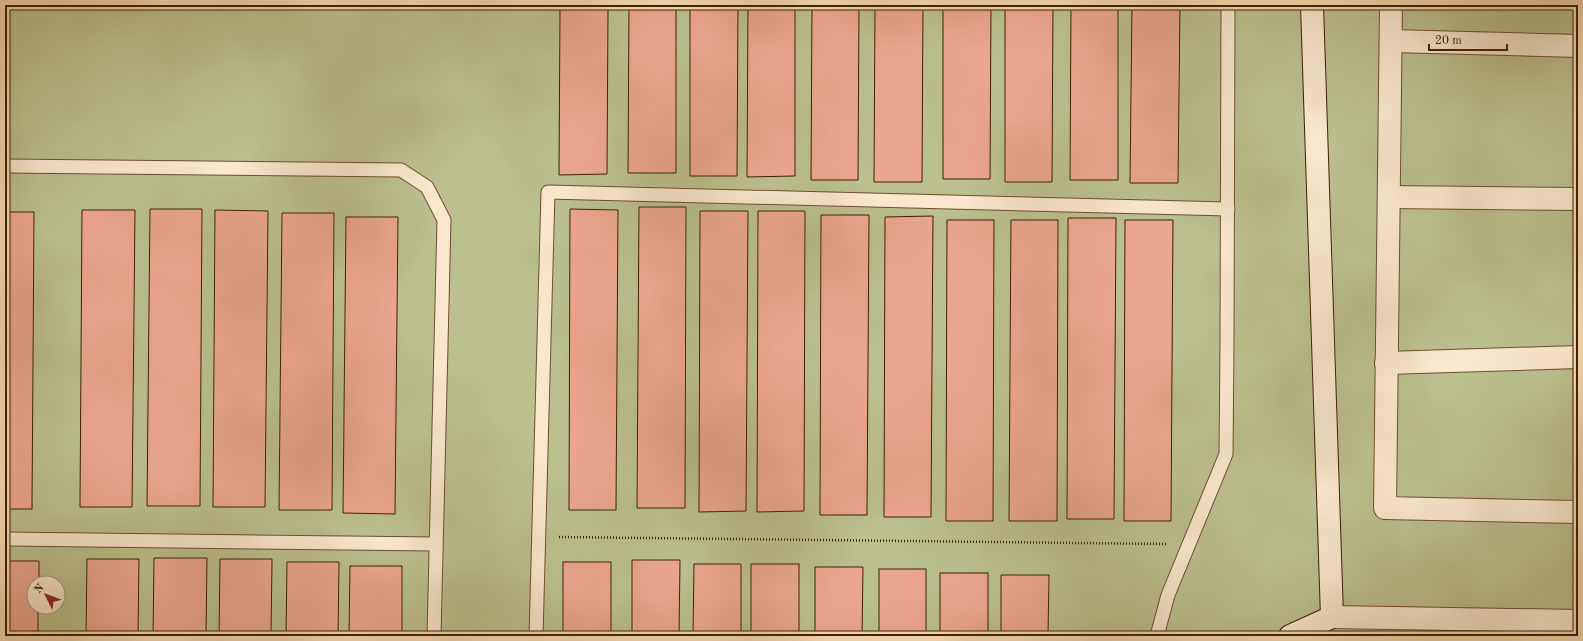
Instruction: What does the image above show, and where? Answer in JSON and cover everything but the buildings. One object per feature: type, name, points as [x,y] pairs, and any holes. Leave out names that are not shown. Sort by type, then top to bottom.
[{"type":"street","points":[[1312,5],[1332,617]]},
{"type":"street","points":[[1391,5],[1385,508],[1578,512]]},
{"type":"street","points":[[1391,41],[1578,46]]},
{"type":"street","points":[[1389,197],[1578,199]]},
{"type":"street","points":[[1386,363],[1578,357]]},
{"type":"street","points":[[1290,636],[1332,617],[1578,621]]},
{"type":"lane","points":[[1157,636],[1168,595],[1226,454],[1228,5]]},
{"type":"lane","points":[[5,166],[401,170],[428,187],[444,220],[435,544],[434,636]]},
{"type":"lane","points":[[536,636],[548,192],[1228,209]]},
{"type":"lane","points":[[5,539],[435,544]]},
{"type":"path","points":[[538,537],[1188,545]]},
{"type":"green space","points":[[5,5],[1578,5],[1578,636],[5,636]]}]
